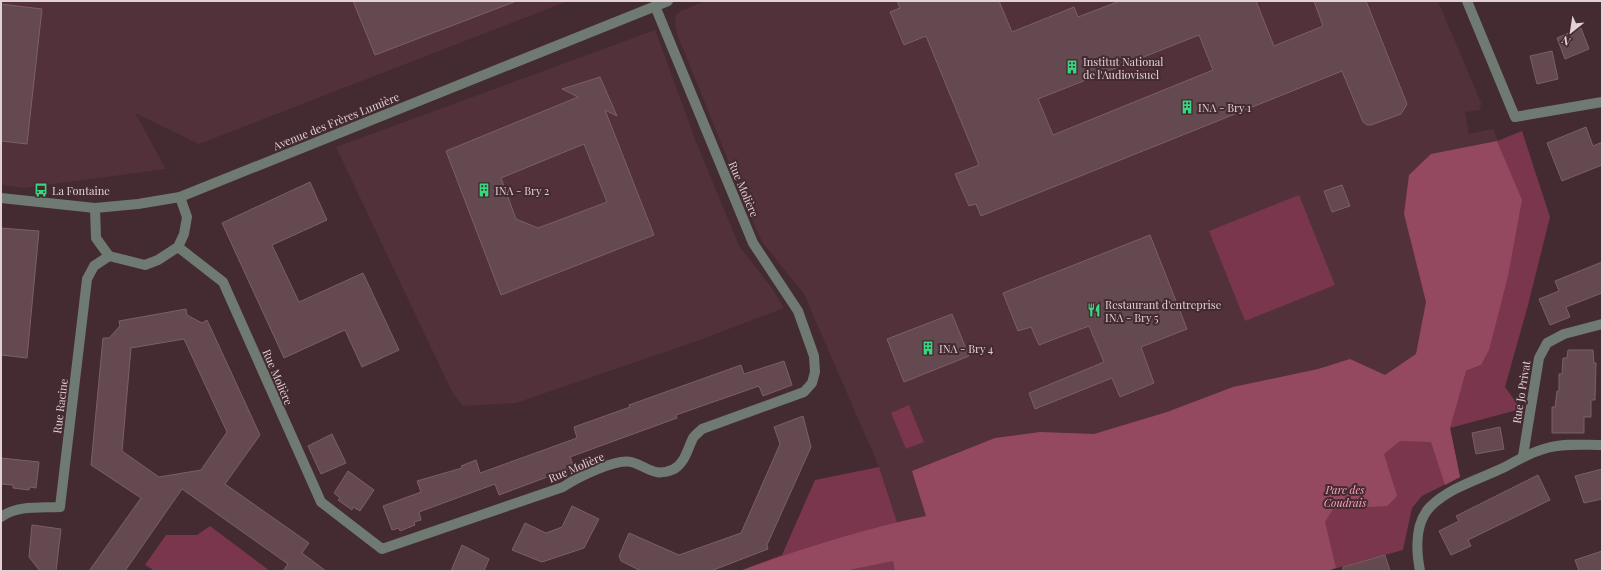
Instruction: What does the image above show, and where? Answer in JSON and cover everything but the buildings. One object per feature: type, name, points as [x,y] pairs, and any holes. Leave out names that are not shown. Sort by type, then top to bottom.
[{"type":"street","name":"Avenue des Frères Lumière","points":[[1,198],[95,208],[138,204],[180,197],[668,1]]},
{"type":"street","points":[[1467,1],[1515,117],[1602,102]]},
{"type":"street","name":"Rue Molière","points":[[178,246],[223,282],[321,502],[382,549],[563,486],[573,479],[617,462],[630,462],[650,471],[660,473],[676,468],[682,462],[694,436],[702,429],[804,392],[812,383],[815,372],[811,348],[798,311],[754,243],[655,6]]},
{"type":"street","points":[[95,208],[96,238],[109,256],[145,265],[158,260],[178,246],[184,234],[187,217],[180,197]]},
{"type":"street","name":"Rue Racine","points":[[1,517],[8,512],[17,510],[60,507],[87,279],[94,266],[109,256]]},
{"type":"street","name":"Rue Jo Privat","points":[[1523,456],[1539,358],[1547,343],[1564,334],[1602,324]]},
{"type":"street","points":[[1420,571],[1417,556],[1418,530],[1429,508],[1449,492],[1506,466],[1523,456],[1548,447],[1602,445]]},
{"type":"shaded area","points":[[1,1],[568,1],[199,144],[135,113],[166,169],[24,188],[1,185]]},
{"type":"shaded area","points":[[705,1],[1438,1],[1482,105],[1479,106],[1481,110],[1465,112],[1469,134],[1493,129],[1522,200],[1489,350],[1245,464],[897,522],[879,467],[804,294],[763,243],[756,229],[677,34],[675,22],[676,15],[681,11]]},
{"type":"shaded area","points":[[655,30],[697,144],[739,246],[769,284],[784,308],[700,340],[516,403],[463,406],[453,394],[336,147]]},
{"type":"green space","name":"Parc des Coudrais","points":[[1522,131],[1550,217],[1528,305],[1505,387],[1521,409],[1450,428],[1460,477],[1422,496],[1412,508],[1403,550],[1326,571],[740,571],[782,555],[815,480],[879,467],[897,522],[1125,478],[1245,464],[1481,365],[1521,200],[1497,141]]},
{"type":"green space","points":[[1497,141],[1522,200],[1508,276],[1489,350],[1481,365],[1466,371],[1450,428],[1460,477],[1445,485],[1431,442],[1400,441],[1384,454],[1397,496],[1387,506],[1333,509],[1325,522],[1336,568],[1326,571],[895,571],[893,561],[844,571],[740,571],[832,540],[926,516],[912,471],[995,438],[1040,432],[1094,434],[1167,412],[1233,387],[1318,369],[1350,359],[1385,375],[1416,354],[1426,302],[1404,214],[1409,175],[1431,154]]},
{"type":"green space","points":[[1299,195],[1335,285],[1245,321],[1209,231]]},
{"type":"green space","points":[[909,405],[924,442],[906,449],[891,413]]},
{"type":"green space","points":[[210,526],[270,571],[151,571],[152,569],[145,565],[166,535],[197,535]]},
{"type":"place","name":"Institut National de l'Audiovisuel","points":[[1072,67]]},
{"type":"place","name":"INA - Bry 1","points":[[1187,107]]},
{"type":"place","name":"La Fontaine","points":[[41,190]]},
{"type":"place","name":"INA - Bry 2","points":[[484,190]]},
{"type":"place","name":"Restaurant d'entreprise INA - Bry 5","points":[[1094,310]]},
{"type":"place","name":"INA - Bry 4","points":[[928,348]]}]
